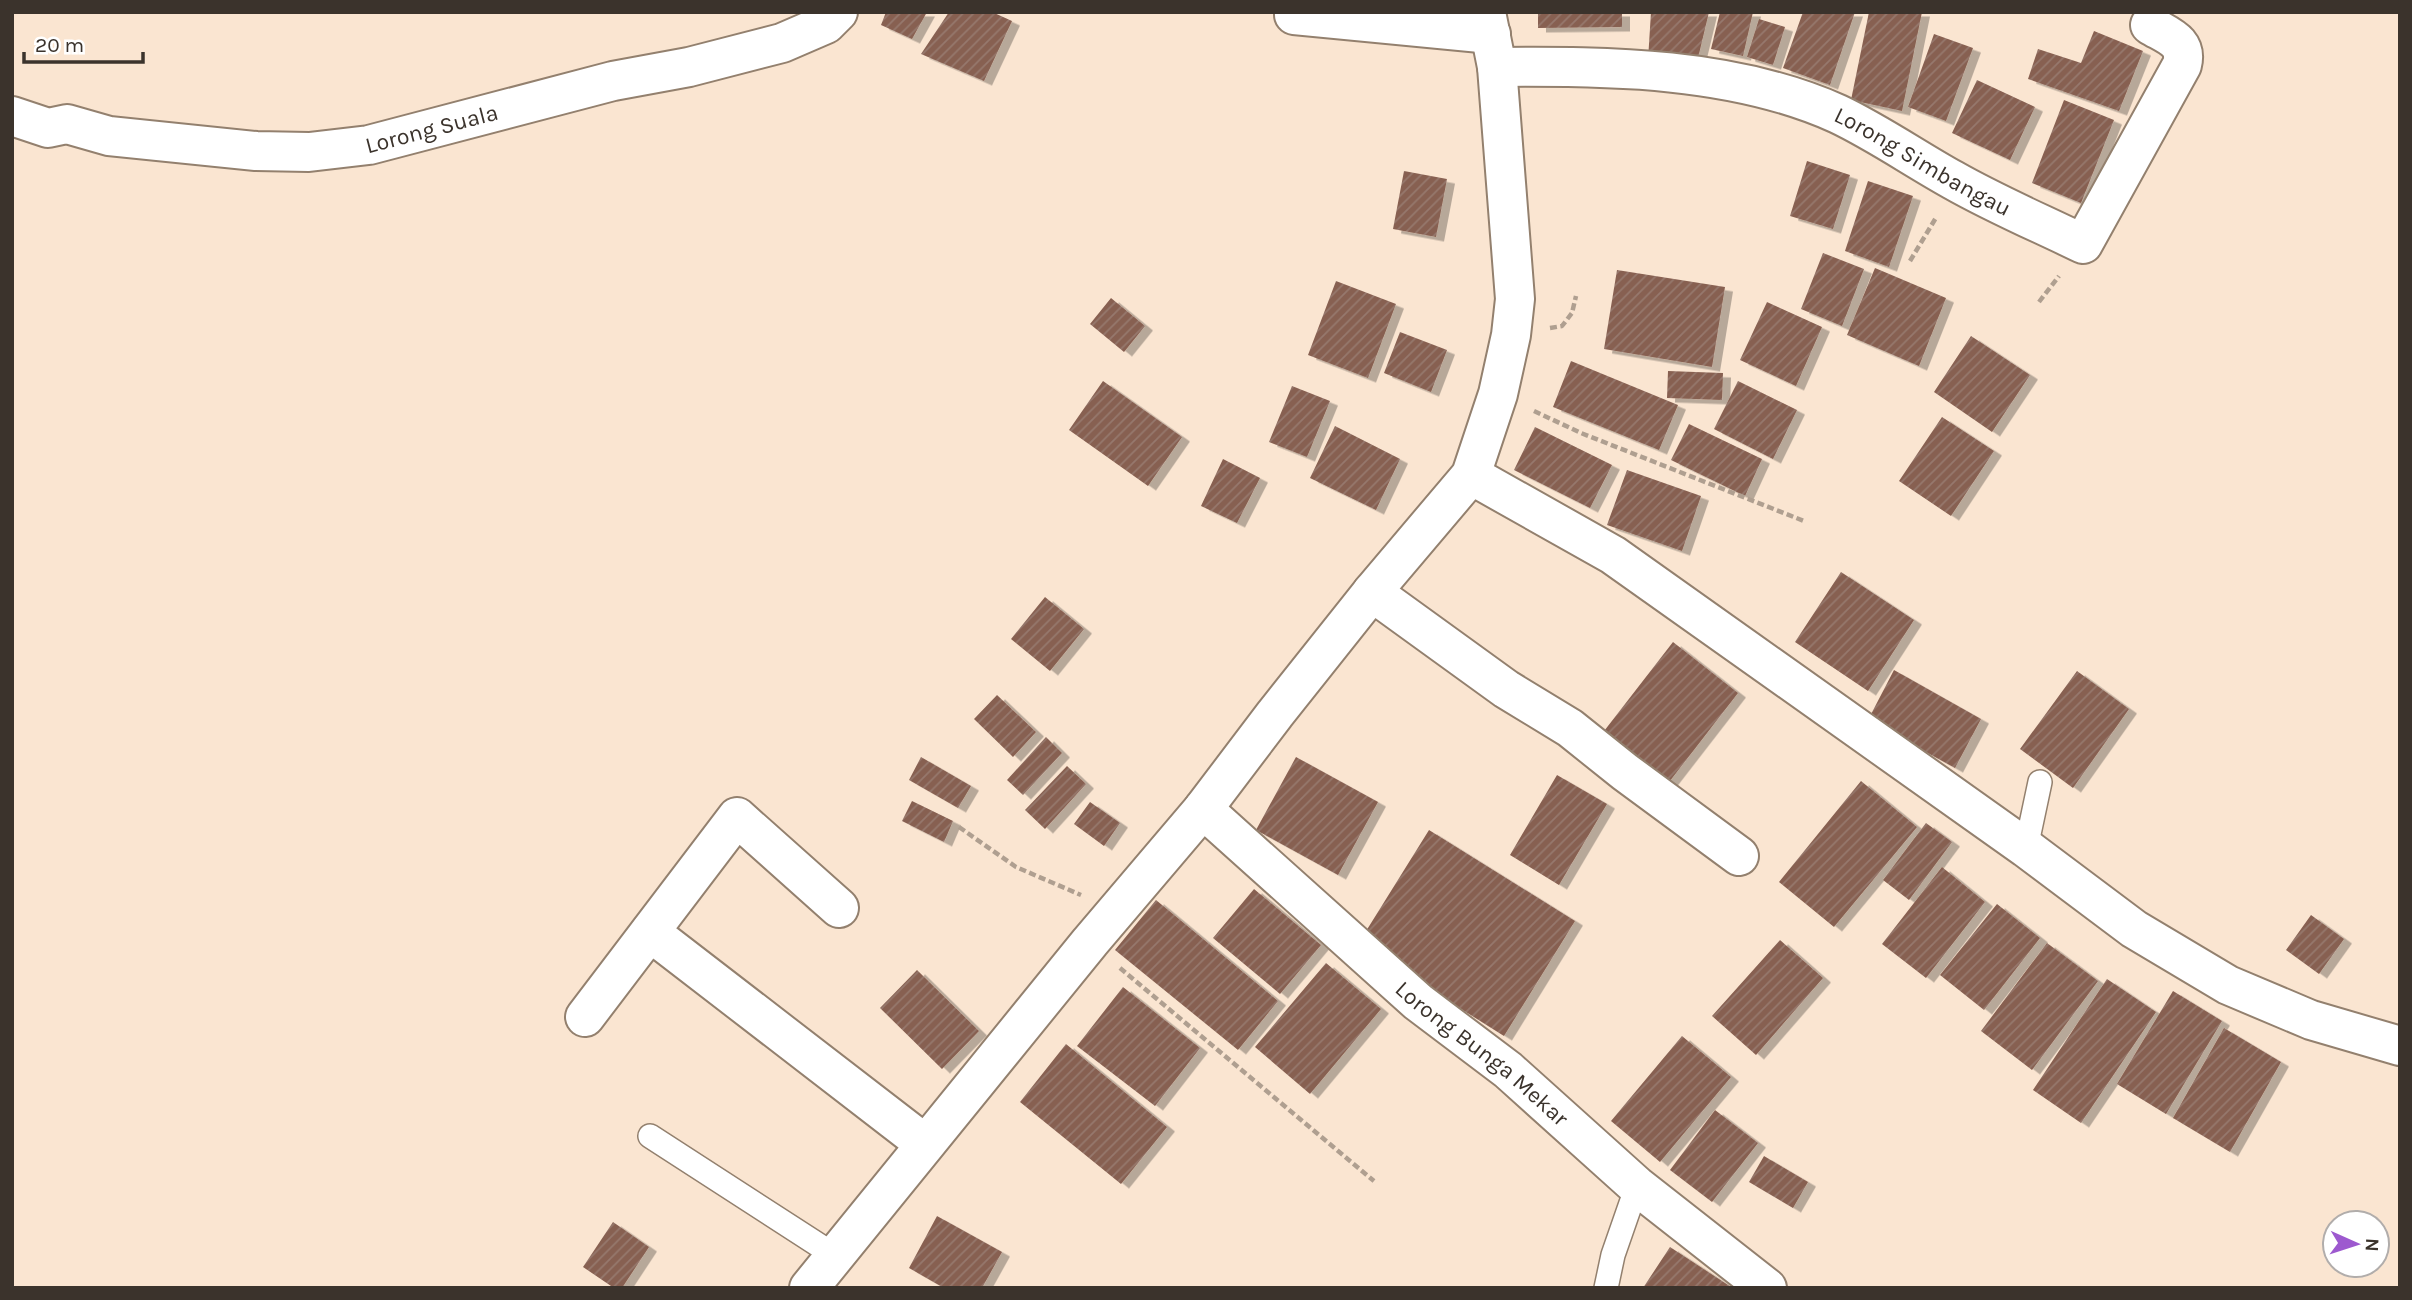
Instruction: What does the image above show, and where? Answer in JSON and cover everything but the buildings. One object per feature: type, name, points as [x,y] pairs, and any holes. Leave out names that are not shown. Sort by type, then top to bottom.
[{"type":"street","name":"Lorong Suala","points":[[12,116],[47,128],[67,124],[109,136],[256,151],[310,152],[369,145],[613,81],[689,67],[782,43],[826,24],[838,12]]},
{"type":"street","name":"Lorong Simbangau","points":[[1294,15],[1491,38],[1597,66],[1739,83],[1837,114],[1956,182],[2082,244],[2182,65],[2185,55],[2181,45],[2150,25]]},
{"type":"street","points":[[809,1288],[1090,942],[1203,809],[1275,713],[1372,592],[1471,475],[1498,394],[1511,335],[1515,299],[1491,38]]},
{"type":"street","points":[[1471,475],[1613,555],[2026,848],[2134,929],[2228,985],[2311,1020],[2400,1046]]},
{"type":"street","points":[[1372,592],[1506,688],[1570,728],[1739,856]]},
{"type":"street","name":"Lorong Bunga Mekar","points":[[1203,809],[1418,1002],[1508,1070],[1637,1186],[1767,1288]]},
{"type":"street","points":[[585,1017],[737,817],[839,908]]},
{"type":"street","points":[[650,932],[925,1144]]},
{"type":"lane","points":[[2026,848],[2040,782]]},
{"type":"lane","points":[[650,1136],[834,1255]]},
{"type":"lane","points":[[1606,1288],[1613,1255],[1637,1186]]},
{"type":"path","points":[[1910,261],[1956,182]]},
{"type":"path","points":[[1498,394],[1581,433],[1804,521]]},
{"type":"path","points":[[959,827],[1016,867],[1117,911]]},
{"type":"path","points":[[1090,942],[1374,1181]]}]
